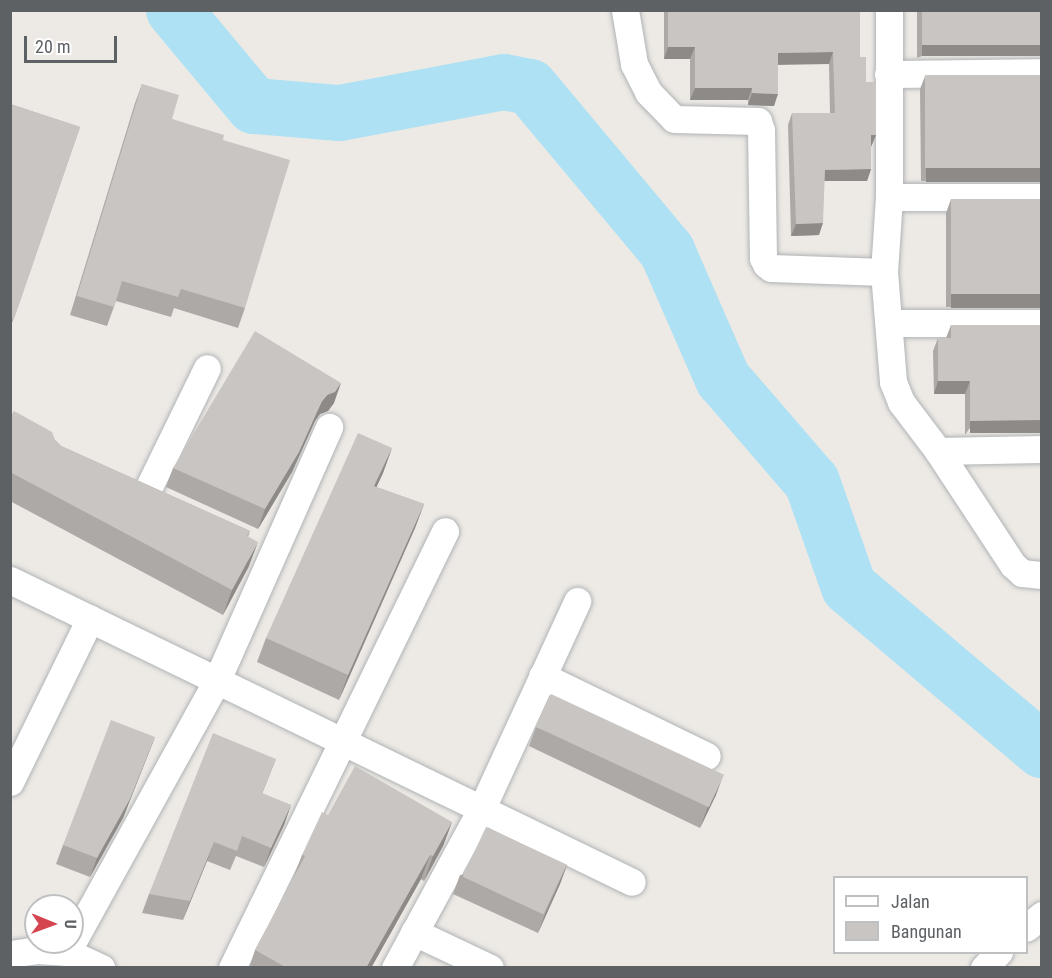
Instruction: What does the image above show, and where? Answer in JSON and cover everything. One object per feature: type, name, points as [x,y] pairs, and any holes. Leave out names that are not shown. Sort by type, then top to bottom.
[{"type":"street","points":[[625,10],[634,64],[648,92],[674,119],[758,121],[761,130],[763,258],[766,264],[771,268],[885,272]]},
{"type":"street","points":[[889,10],[889,197],[885,272],[896,392],[1013,565],[1022,573],[1041,576]]},
{"type":"street","points":[[888,74],[1041,72]]},
{"type":"street","points":[[889,197],[1041,197]]},
{"type":"street","points":[[890,322],[1041,323]]},
{"type":"street","points":[[145,495],[207,368]]},
{"type":"street","points":[[84,921],[216,680],[262,548],[329,427]]},
{"type":"street","points":[[938,451],[1041,449]]},
{"type":"street","points":[[232,968],[445,531]]},
{"type":"street","points":[[10,580],[632,882]]},
{"type":"street","points":[[395,968],[482,808],[576,601]]},
{"type":"street","points":[[10,782],[19,745],[90,619]]},
{"type":"street","points":[[542,676],[707,756]]},
{"type":"street","points":[[1028,926],[1041,915]]},
{"type":"street","points":[[414,932],[490,968]]},
{"type":"street","points":[[71,954],[102,968]]},
{"type":"street","points":[[984,968],[997,954]]},
{"type":"building","points":[[668,10],[860,10],[860,57],[866,57],[866,82],[876,82],[876,135],[871,135],[871,169],[825,170],[823,223],[796,224],[792,113],[835,113],[833,52],[778,53],[778,94],[752,93],[752,88],[695,88],[695,47],[668,47]]},
{"type":"building","points":[[922,10],[1041,10],[1041,45],[922,45]]},
{"type":"building","points":[[925,75],[1041,75],[1041,168],[925,168]]},
{"type":"building","points":[[142,84],[179,95],[172,119],[224,135],[223,140],[290,160],[245,308],[181,289],[178,297],[122,281],[114,307],[77,296]]},
{"type":"building","points":[[10,104],[80,127],[14,319],[10,318]]},
{"type":"building","points":[[951,199],[1041,199],[1041,294],[951,294]]},
{"type":"building","points":[[951,325],[1041,325],[1041,420],[970,421],[970,381],[938,381],[938,338],[951,338]]},
{"type":"building","points":[[255,331],[341,383],[335,392],[327,395],[322,401],[299,452],[265,509],[173,468]]},
{"type":"building","points":[[14,411],[52,432],[55,440],[61,446],[250,531],[247,536],[258,542],[232,590],[10,472],[10,417]]},
{"type":"building","points":[[358,433],[392,448],[374,486],[424,504],[348,675],[266,638]]},
{"type":"building","points":[[551,694],[724,775],[709,807],[536,727]]},
{"type":"building","points":[[111,720],[155,737],[130,799],[97,858],[63,845]]},
{"type":"building","points":[[213,733],[276,759],[262,793],[291,805],[271,848],[242,836],[237,851],[214,842],[190,901],[149,894]]},
{"type":"building","points":[[355,766],[452,822],[433,856],[430,855],[366,968],[287,968],[255,950],[305,856],[302,855],[322,812],[328,815]]},
{"type":"building","points":[[486,827],[567,865],[543,914],[463,877]]},
{"type":"waterway","points":[[174,10],[254,106],[340,113],[504,82],[530,87],[667,251],[723,379],[812,482],[849,587],[1042,750]]}]
